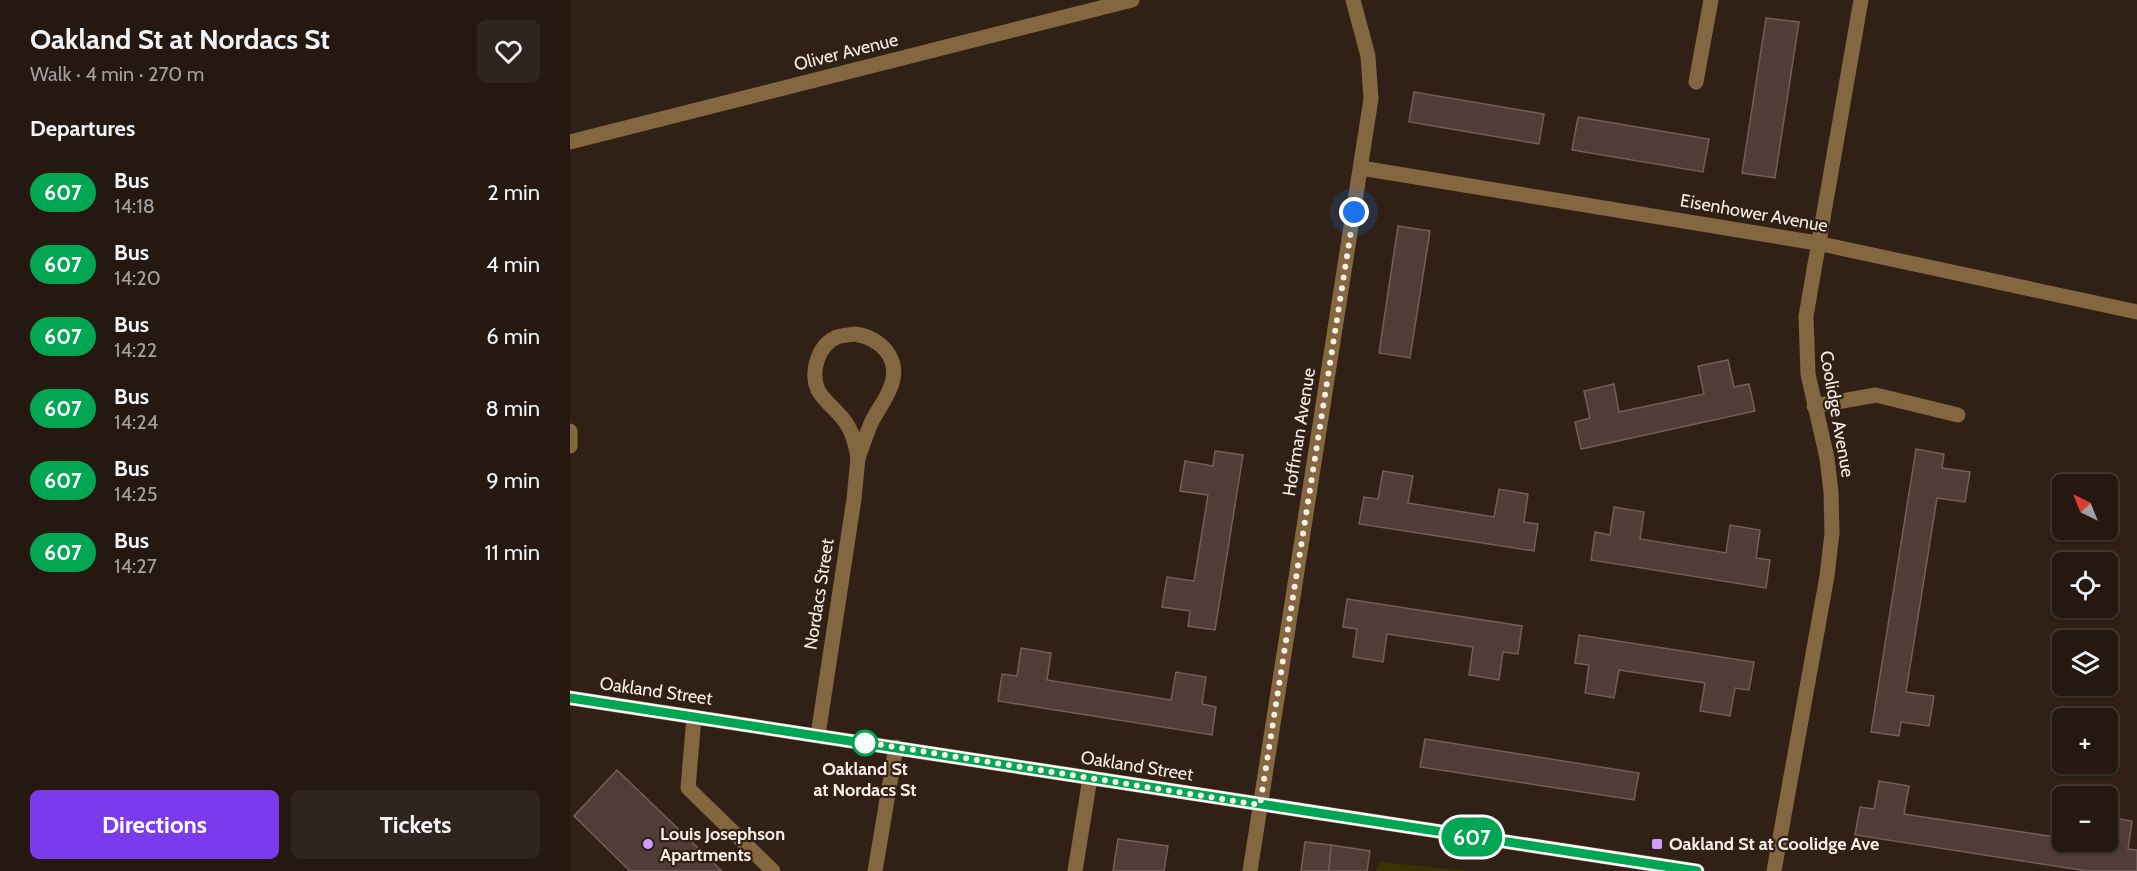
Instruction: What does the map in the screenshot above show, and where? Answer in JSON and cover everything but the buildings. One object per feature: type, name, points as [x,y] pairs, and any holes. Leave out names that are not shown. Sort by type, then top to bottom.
[{"type":"street","name":"Oliver Avenue","points":[[570,142],[1132,0]]},
{"type":"street","name":"Hoffman Avenue","points":[[1250,871],[1361,168],[1371,89],[1368,56],[1353,0]]},
{"type":"street","points":[[1696,82],[1711,0]]},
{"type":"street","name":"Coolidge Avenue","points":[[1774,871],[1826,587],[1832,533],[1827,458],[1814,406],[1805,335],[1817,243],[1861,0]]},
{"type":"street","name":"Eisenhower Avenue","points":[[1361,168],[1817,243],[2137,312]]},
{"type":"street","name":"Nordacs Street","points":[[818,735],[855,499],[858,458],[872,420],[891,388],[894,375],[891,359],[882,345],[868,336],[855,334],[836,337],[829,343],[817,359],[814,375],[819,391],[850,428],[858,458]]},
{"type":"street","points":[[1814,406],[1876,395],[1958,415]]},
{"type":"street","points":[[570,431],[570,446]]},
{"type":"street","name":"Oakland Street","points":[[570,698],[1697,871]]},
{"type":"street","points":[[694,717],[688,788],[773,871]]},
{"type":"street","points":[[875,871],[896,747]]},
{"type":"street","points":[[1075,871],[1090,778]]},
{"type":"shaded area","points":[[1379,862],[1470,871],[1376,871]]},
{"type":"bus line","name":"607","points":[[570,698],[1697,871]]},
{"type":"place","name":"Oakland St at Nordacs St","points":[[865,743]]},
{"type":"place","name":"Louis Josephson Apartments","points":[[648,844]]},
{"type":"place","name":"Oakland St at Coolidge Ave","points":[[1657,844]]},
{"type":"route","points":[[865,743],[857,741],[1260,805],[1354,212]]}]
